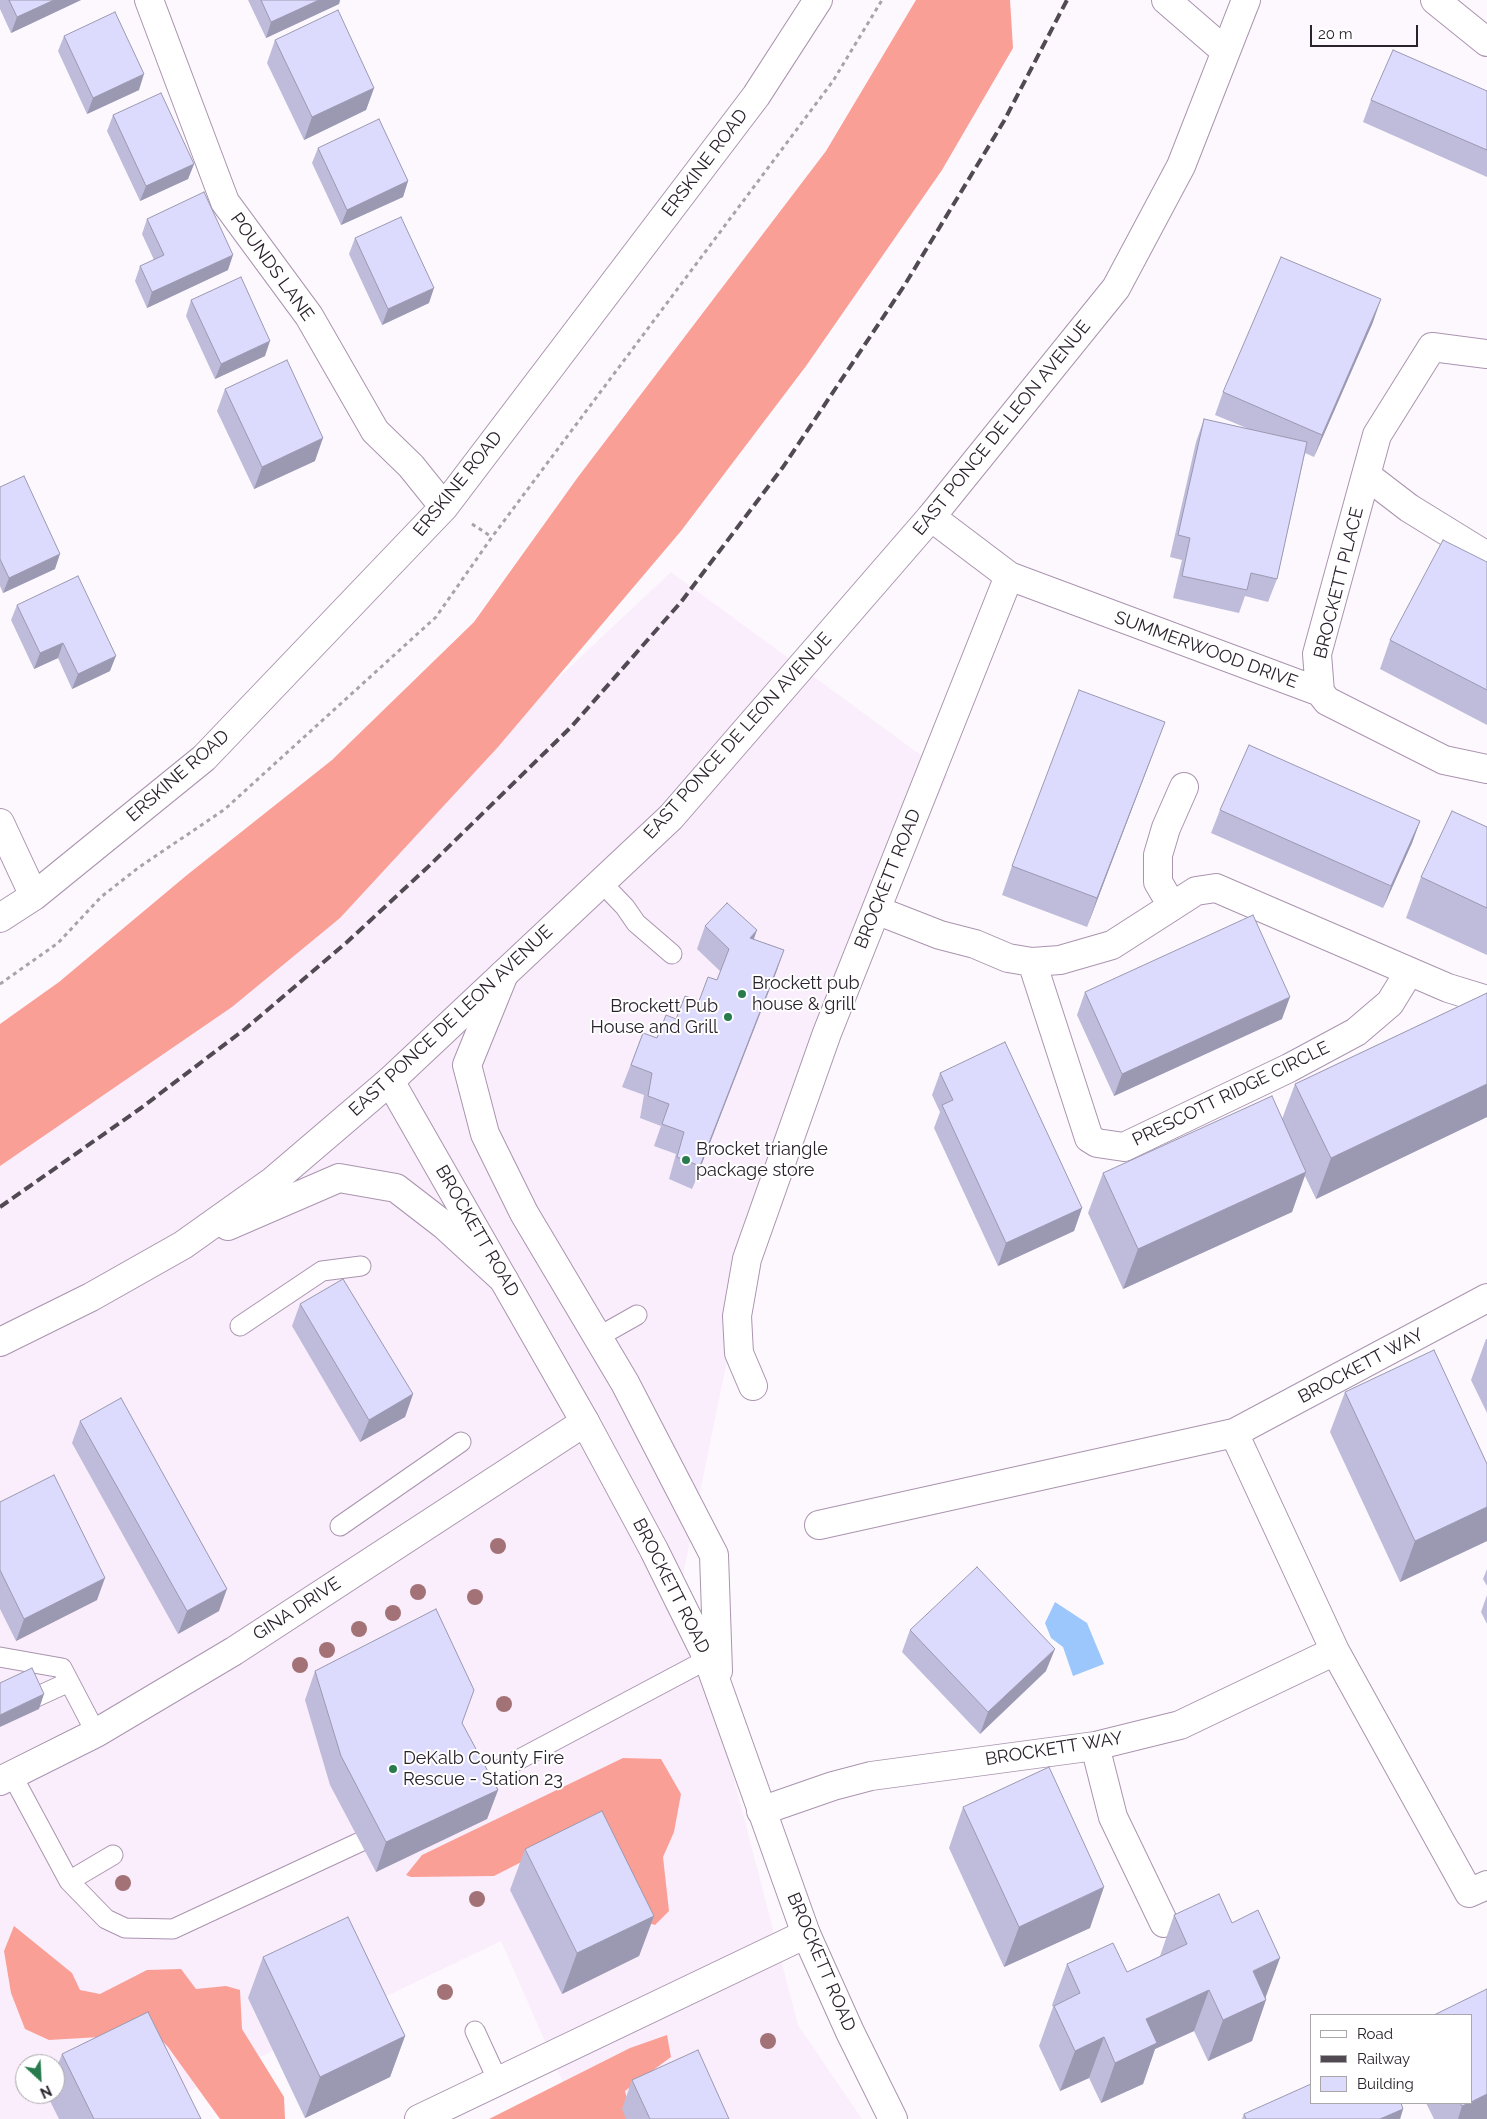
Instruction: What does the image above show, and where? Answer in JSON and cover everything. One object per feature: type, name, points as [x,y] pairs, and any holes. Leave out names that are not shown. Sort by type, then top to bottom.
[{"type":"street","name":"POUNDS LANE","points":[[149,0],[225,202],[309,316],[376,431],[411,466],[444,507]]},
{"type":"street","name":"ERSKINE ROAD","points":[[0,918],[34,896],[204,758],[444,507],[756,96],[818,0]]},
{"type":"street","points":[[1166,0],[1225,51]]},
{"type":"street","name":"EAST PONCE DE LEON AVENUE","points":[[0,1342],[91,1297],[183,1245],[272,1181],[390,1081],[671,817],[931,517],[1116,288],[1181,166],[1246,0]]},
{"type":"street","points":[[1435,0],[1487,42]]},
{"type":"street","name":"BROCKETT PLACE","points":[[1320,692],[1317,654],[1377,435],[1432,347],[1487,354]]},
{"type":"street","points":[[1366,475],[1409,508],[1487,556]]},
{"type":"street","name":"SUMMERWOOD DRIVE","points":[[931,517],[1009,576],[1320,692],[1327,701],[1444,760],[1487,768]]},
{"type":"street","name":"BROCKETT ROAD","points":[[753,1386],[739,1354],[737,1316],[747,1259],[827,1032],[1009,576]]},
{"type":"street","points":[[1172,906],[1158,882],[1158,855],[1166,828],[1184,787]]},
{"type":"street","points":[[0,823],[34,896]]},
{"type":"street","points":[[876,910],[940,935],[975,944],[1008,958],[1032,962],[1060,960],[1112,945],[1196,891],[1216,888],[1409,972],[1448,988],[1487,1000]]},
{"type":"street","name":"PRESCOTT RIDGE CIRCLE","points":[[1032,962],[1089,1138],[1097,1143],[1124,1147],[1289,1068],[1356,1032],[1390,1002],[1409,972]]},
{"type":"street","points":[[504,974],[467,1065],[485,1134],[524,1213],[625,1383],[714,1555],[718,1690]]},
{"type":"street","name":"BROCKETT ROAD","points":[[390,1081],[585,1422],[654,1550],[708,1659],[806,1934],[850,2032],[893,2119]]},
{"type":"street","points":[[183,1245],[339,1178],[396,1188],[444,1225],[504,1280]]},
{"type":"street","name":"BROCKETT WAY","points":[[819,1525],[1234,1433],[1487,1298]]},
{"type":"street","name":"GINA DRIVE","points":[[6,1778],[96,1733],[234,1650],[585,1422]]},
{"type":"street","points":[[1234,1433],[1335,1651],[1470,1893],[1487,1885]]},
{"type":"street","name":"BROCKETT WAY","points":[[761,1811],[833,1786],[871,1776],[1095,1746],[1180,1725],[1335,1651]]},
{"type":"street","points":[[1095,1746],[1113,1817],[1164,1923]]},
{"type":"street","points":[[420,2119],[806,1934]]},
{"type":"lane","points":[[601,882],[625,907],[636,923],[672,954]]},
{"type":"lane","points":[[240,1326],[322,1271],[360,1266]]},
{"type":"lane","points":[[598,1337],[637,1315]]},
{"type":"lane","points":[[340,1526],[462,1442]]},
{"type":"lane","points":[[0,1656],[62,1668],[96,1733]]},
{"type":"lane","points":[[469,1786],[708,1659]]},
{"type":"lane","points":[[34,1698],[69,1682]]},
{"type":"lane","points":[[6,1778],[69,1881],[106,1920],[125,1928],[173,1928],[360,1842]]},
{"type":"lane","points":[[69,1881],[113,1855]]},
{"type":"lane","points":[[475,2031],[498,2081]]},
{"type":"path","points":[[0,984],[37,958]]},
{"type":"shaded area","points":[[916,0],[1010,0],[1013,48],[942,170],[806,366],[681,531],[498,747],[340,918],[232,1007],[0,1166],[0,1024],[59,982],[187,875],[332,760],[474,622],[578,477],[826,151]]},
{"type":"shaded area","points":[[671,572],[948,775],[766,1171],[682,1580],[798,2025],[862,2119],[579,2119],[501,1941],[131,2119],[0,2119],[0,1115],[439,790]]},
{"type":"shaded area","points":[[623,1758],[661,1759],[681,1794],[674,1832],[663,1857],[669,1911],[655,1925],[634,1919],[549,1848],[494,1876],[411,1877],[406,1875],[422,1855]]},
{"type":"shaded area","points":[[14,1926],[72,1973],[80,1990],[100,1994],[147,1970],[181,1969],[196,1989],[226,1986],[240,1990],[242,2029],[284,2097],[285,2119],[220,2119],[168,2047],[146,2024],[117,2036],[49,2040],[25,2029],[11,1993],[4,1951]]},
{"type":"shaded area","points":[[667,2035],[671,2057],[625,2091],[632,2119],[489,2119],[630,2048]]},
{"type":"water","points":[[1055,1602],[1087,1623],[1104,1664],[1073,1676],[1063,1647],[1051,1638],[1045,1623]]},
{"type":"building","points":[[9,0],[54,0],[17,17]]},
{"type":"building","points":[[261,0],[319,0],[271,22]]},
{"type":"building","points":[[338,10],[374,88],[312,117],[275,40]]},
{"type":"building","points":[[115,12],[144,74],[93,98],[64,36]]},
{"type":"building","points":[[1393,50],[1487,91],[1487,150],[1371,100]]},
{"type":"building","points":[[161,93],[194,164],[146,186],[113,115]]},
{"type":"building","points":[[379,119],[408,181],[347,210],[318,148]]},
{"type":"building","points":[[204,192],[233,255],[152,292],[140,266],[164,255],[147,219]]},
{"type":"building","points":[[401,217],[434,288],[388,309],[355,238]]},
{"type":"building","points":[[1281,257],[1381,299],[1322,435],[1223,392]]},
{"type":"building","points":[[241,277],[270,341],[221,364],[191,300]]},
{"type":"building","points":[[287,360],[323,438],[262,467],[225,389]]},
{"type":"building","points":[[1204,419],[1307,442],[1277,579],[1251,573],[1247,590],[1182,576],[1190,538],[1178,535]]},
{"type":"building","points":[[24,476],[60,554],[9,578],[0,559],[0,487]]},
{"type":"building","points":[[1443,540],[1487,562],[1487,690],[1390,640]]},
{"type":"building","points":[[78,576],[116,656],[78,674],[63,643],[40,653],[17,605]]},
{"type":"building","points":[[1079,690],[1165,722],[1097,898],[1012,866]]},
{"type":"building","points":[[1249,745],[1420,821],[1391,886],[1220,810]]},
{"type":"building","points":[[1452,811],[1487,827],[1487,908],[1421,877]]},
{"type":"building","points":[[727,903],[757,930],[750,938],[784,950],[700,1166],[677,1157],[684,1132],[662,1124],[669,1104],[648,1096],[652,1073],[631,1065],[643,1033],[657,1038],[666,1015],[676,1019],[685,996],[699,1001],[708,977],[717,980],[729,949],[705,926]]},
{"type":"building","points":[[1253,915],[1290,997],[1122,1074],[1085,992]]},
{"type":"building","points":[[1487,993],[1487,1084],[1331,1158],[1295,1084]]},
{"type":"building","points":[[1005,1042],[1082,1208],[1006,1243],[942,1105],[953,1100],[940,1073]]},
{"type":"building","points":[[1272,1096],[1306,1172],[1138,1249],[1103,1173]]},
{"type":"building","points":[[343,1279],[413,1394],[369,1420],[300,1304]]},
{"type":"building","points":[[1434,1350],[1487,1464],[1487,1507],[1415,1541],[1345,1392]]},
{"type":"building","points":[[121,1398],[227,1589],[187,1611],[80,1421]]},
{"type":"building","points":[[54,1475],[105,1578],[24,1619],[0,1570],[0,1502]]},
{"type":"building","points":[[977,1567],[1055,1649],[988,1712],[910,1630]]},
{"type":"building","name":"DeKalb County Fire Rescue - Station 23","points":[[436,1609],[474,1690],[462,1723],[498,1790],[386,1842],[341,1756],[315,1671]]},
{"type":"building","points":[[32,1668],[44,1694],[0,1715],[0,1683]]},
{"type":"building","points":[[1049,1767],[1104,1887],[1019,1927],[963,1807]]},
{"type":"building","points":[[602,1811],[654,1916],[577,1953],[525,1849]]},
{"type":"building","points":[[1219,1894],[1232,1923],[1258,1910],[1280,1958],[1253,1971],[1266,2000],[1223,2020],[1209,1990],[1146,2019],[1157,2043],[1115,2063],[1104,2037],[1075,2051],[1054,2006],[1080,1993],[1067,1964],[1113,1943],[1127,1972],[1187,1944],[1174,1915]]},
{"type":"building","points":[[348,1917],[405,2036],[320,2077],[263,1957]]},
{"type":"building","points":[[1487,1989],[1487,2094],[1472,2102],[1472,2014],[1436,2014]]},
{"type":"building","points":[[148,2012],[201,2119],[94,2119],[65,2060],[65,2054],[62,2054]]},
{"type":"building","points":[[698,2050],[729,2119],[650,2119],[632,2080]]},
{"type":"building","points":[[1310,2084],[1310,2104],[1401,2104],[1403,2109],[1380,2119],[1246,2119],[1244,2114]]},
{"type":"railway","points":[[0,1207],[141,1108],[245,1029],[346,943],[430,865],[572,726],[681,602],[783,467],[904,286],[1004,121],[1067,0]]},
{"type":"place","name":"Brockett pub house & grill","points":[[742,994]]},
{"type":"place","name":"Brockett Pub House and Grill","points":[[728,1017]]},
{"type":"place","name":"Brocket triangle package store","points":[[686,1160]]},
{"type":"place","name":"DeKalb County Fire Rescue - Station 23","points":[[393,1769]]}]
